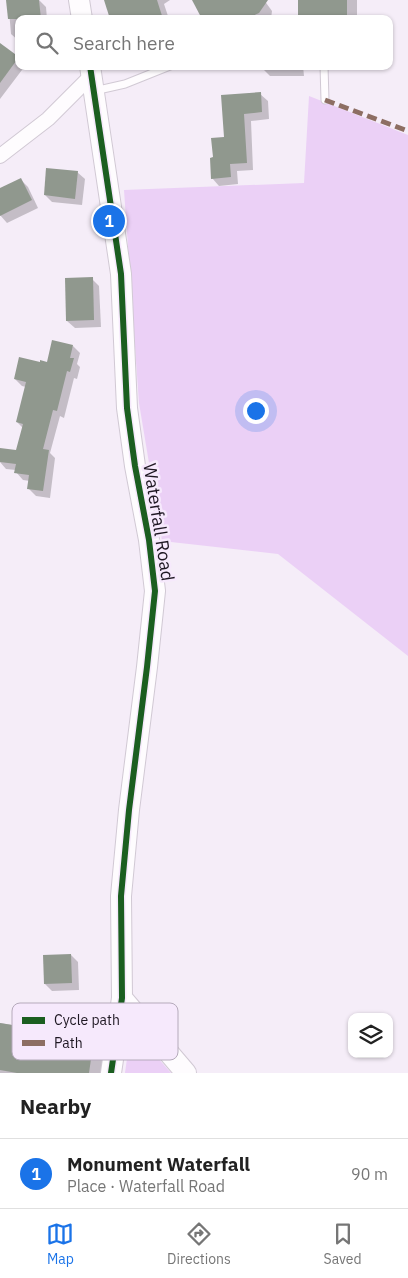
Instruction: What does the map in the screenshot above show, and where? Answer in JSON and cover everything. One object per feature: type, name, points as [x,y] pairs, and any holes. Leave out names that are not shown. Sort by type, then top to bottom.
[{"type":"street","points":[[79,0],[81,15]]},
{"type":"street","points":[[0,156],[48,120],[91,78]]},
{"type":"street","name":"Waterfall Road","points":[[91,78],[120,274],[127,408],[135,466],[149,540],[154,590],[121,896],[121,1003]]},
{"type":"street","points":[[122,998],[126,1003]]},
{"type":"street","name":"Waterfall Road","points":[[110,1073],[112,1060]]},
{"type":"street","points":[[175,1060],[186,1073]]},
{"type":"lane","points":[[91,78],[125,84],[160,70]]},
{"type":"lane","points":[[324,70],[325,100]]},
{"type":"shaded area","points":[[309,96],[408,135],[408,656],[278,554],[162,541],[139,403],[124,190],[304,183]]},
{"type":"shaded area","points":[[127,1060],[160,1060],[171,1073],[125,1073]]},
{"type":"building","points":[[6,0],[39,0],[41,15],[15,15],[15,19],[8,19]]},
{"type":"building","points":[[104,0],[157,0],[162,15],[109,15]]},
{"type":"building","points":[[192,0],[268,0],[259,13],[255,15],[200,15]]},
{"type":"building","points":[[298,0],[347,0],[347,15],[298,15]]},
{"type":"building","points":[[0,43],[15,54],[15,62],[0,83]]},
{"type":"building","points":[[261,92],[262,112],[244,114],[247,163],[230,164],[231,177],[211,179],[210,158],[213,157],[211,138],[224,137],[221,95]]},
{"type":"building","points":[[46,168],[78,171],[75,199],[44,195]]},
{"type":"building","points":[[21,178],[32,200],[0,216],[0,188]]},
{"type":"building","points":[[93,277],[94,320],[66,321],[65,278]]},
{"type":"building","points":[[52,340],[73,345],[70,358],[74,358],[70,372],[67,371],[57,411],[53,410],[43,449],[49,450],[43,491],[27,489],[29,475],[14,473],[16,464],[0,462],[0,448],[16,450],[23,424],[16,422],[26,382],[14,379],[19,357],[47,362]]},
{"type":"building","points":[[71,954],[72,983],[44,984],[43,955]]},
{"type":"building","points":[[0,1023],[12,1025],[12,1060],[91,1060],[89,1073],[17,1073],[0,1070]]},
{"type":"marked path","points":[[325,100],[408,131]]},
{"type":"cycle path","points":[[91,70],[121,274],[127,408],[135,466],[149,540],[155,591],[129,810],[121,896],[121,1003]]},
{"type":"cycle path","points":[[111,1073],[113,1060]]},
{"type":"place","name":"Monument Waterfall","points":[[109,221]]}]
